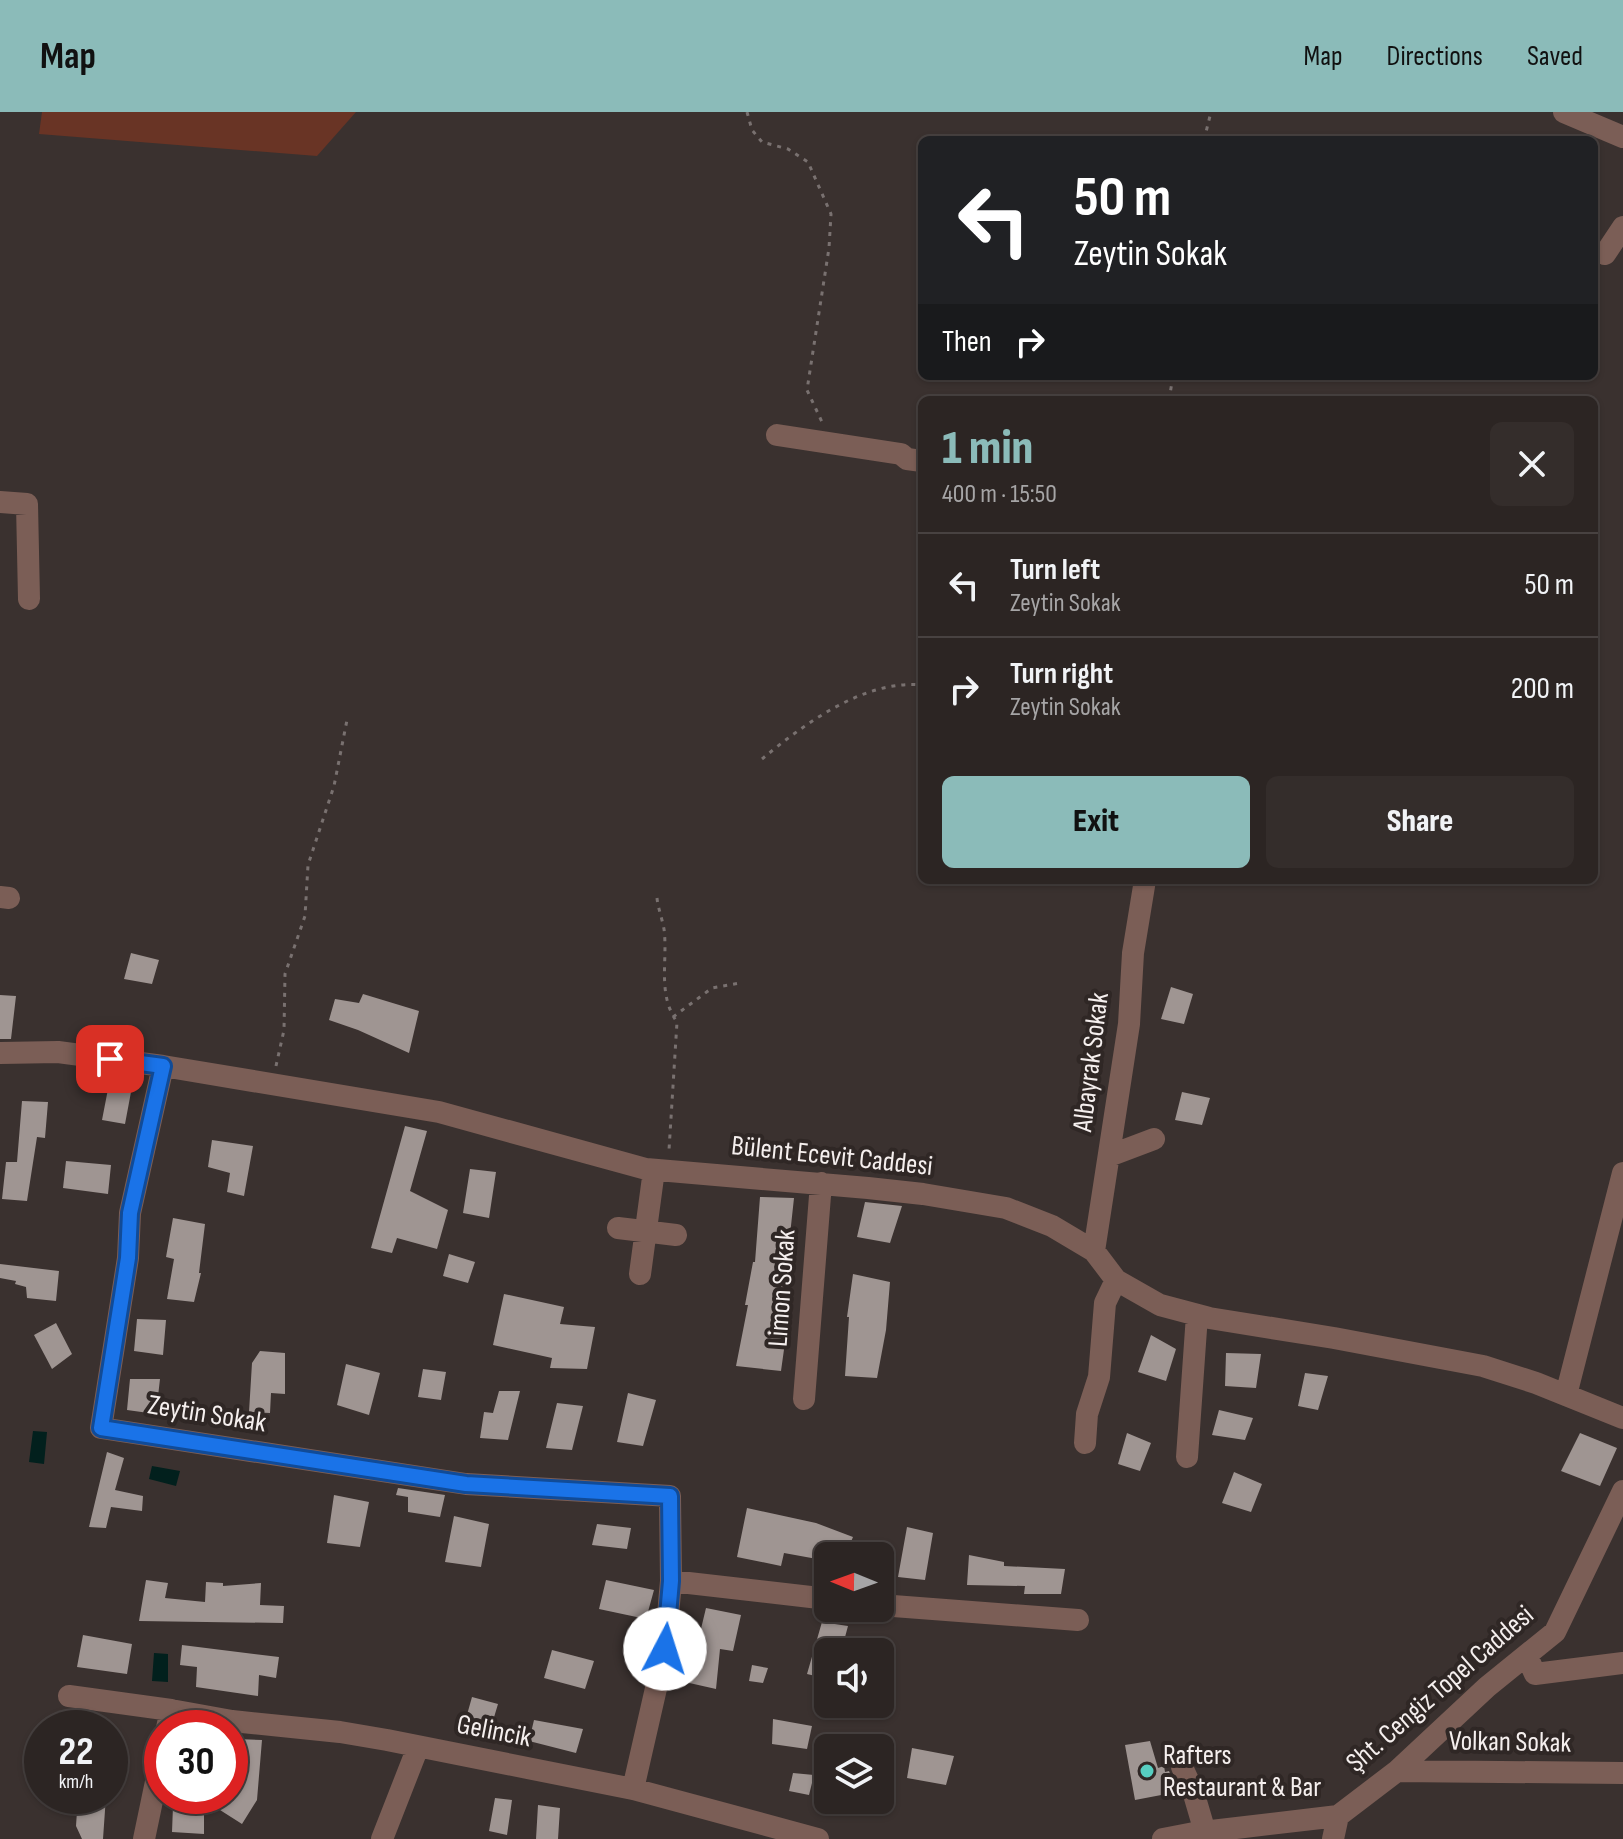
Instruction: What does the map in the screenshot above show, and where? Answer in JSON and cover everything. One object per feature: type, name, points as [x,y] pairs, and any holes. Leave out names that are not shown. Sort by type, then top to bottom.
[{"type":"street","points":[[1564,112],[1623,137]]},
{"type":"street","points":[[1605,254],[1623,227]]},
{"type":"street","points":[[777,435],[901,454],[907,459],[918,460]]},
{"type":"street","points":[[0,502],[27,504],[29,599]]},
{"type":"street","name":"Albayrak Sokak","points":[[1094,1251],[1129,1024],[1133,953],[1144,884]]},
{"type":"street","name":"Bülent Ecevit Caddesi","points":[[0,1053],[58,1052],[163,1066],[439,1112],[660,1171],[821,1183],[923,1194],[1006,1208],[1052,1226],[1094,1251],[1116,1280],[1160,1305],[1197,1315],[1483,1366],[1623,1418]]},
{"type":"street","name":"Zeytin Sokak","points":[[163,1066],[130,1213],[128,1258],[101,1428],[466,1484],[670,1496],[671,1581]]},
{"type":"street","points":[[1109,1156],[1154,1139]]},
{"type":"street","points":[[640,1274],[646,1230],[660,1171]]},
{"type":"street","points":[[1566,1395],[1623,1173]]},
{"type":"street","name":"Limon Sokak","points":[[804,1399],[821,1183]]},
{"type":"street","points":[[618,1228],[676,1235]]},
{"type":"street","points":[[1085,1443],[1087,1414],[1099,1377],[1105,1303],[1116,1280]]},
{"type":"street","points":[[1187,1457],[1197,1315]]},
{"type":"street","name":"Şht. Cengiz Topel Caddesi","points":[[1338,1816],[1397,1771],[1487,1687],[1555,1632],[1623,1491]]},
{"type":"street","points":[[633,1789],[665,1649],[671,1581],[814,1597]]},
{"type":"street","points":[[894,1606],[1078,1620]]},
{"type":"street","points":[[1527,1656],[1535,1674],[1623,1663]]},
{"type":"street","name":"Gelincik","points":[[69,1696],[144,1713]]},
{"type":"street","name":"Gelincik","points":[[248,1723],[340,1732],[633,1789],[818,1839]]},
{"type":"street","points":[[382,1839],[418,1747]]},
{"type":"street","points":[[1182,1767],[1205,1832]]},
{"type":"street","name":"Volkan Sokak","points":[[1397,1771],[1623,1773]]},
{"type":"street","points":[[144,1839],[149,1814]]},
{"type":"street","points":[[1163,1839],[1338,1816],[1333,1839]]},
{"type":"path","points":[[747,112],[752,130],[762,142],[788,149],[808,162],[831,214],[829,248],[807,390],[829,442]]},
{"type":"path","points":[[1205,136],[1211,112]]},
{"type":"path","points":[[762,759],[821,714],[895,684],[918,685]]},
{"type":"path","points":[[272,1084],[284,1030],[285,974],[305,916],[308,865],[334,786],[347,720]]},
{"type":"path","points":[[657,898],[664,929],[668,1008],[677,1022],[660,1171]]},
{"type":"path","points":[[673,1017],[712,988],[740,983]]},
{"type":"shaded area","points":[[42,112],[356,112],[317,156],[39,134]]},
{"type":"water","points":[[33,1431],[47,1432],[44,1464],[29,1462]]},
{"type":"water","points":[[152,1466],[180,1471],[176,1486],[149,1479]]},
{"type":"water","points":[[154,1653],[168,1654],[168,1682],[152,1681]]},
{"type":"building","points":[[131,953],[159,960],[152,984],[124,979]]},
{"type":"building","points":[[1171,987],[1193,994],[1184,1024],[1161,1019]]},
{"type":"building","points":[[363,994],[419,1011],[409,1053],[329,1020],[335,999],[359,1003]]},
{"type":"building","points":[[0,995],[16,996],[11,1039],[0,1039]]},
{"type":"building","points":[[108,1089],[131,1092],[125,1124],[102,1120]]},
{"type":"building","points":[[1182,1092],[1210,1098],[1202,1125],[1175,1120]]},
{"type":"building","points":[[22,1101],[48,1102],[45,1138],[37,1137],[27,1201],[2,1199],[6,1162],[17,1162]]},
{"type":"building","points":[[405,1126],[427,1131],[410,1191],[448,1210],[437,1249],[397,1238],[392,1253],[371,1248]]},
{"type":"building","points":[[212,1140],[253,1146],[244,1196],[227,1192],[230,1173],[208,1167]]},
{"type":"building","points":[[66,1161],[111,1165],[108,1194],[63,1188]]},
{"type":"building","points":[[470,1169],[496,1172],[489,1218],[463,1213]]},
{"type":"building","points":[[760,1197],[794,1198],[780,1327],[787,1328],[781,1371],[736,1366],[755,1262]]},
{"type":"building","points":[[865,1202],[902,1206],[890,1243],[857,1237]]},
{"type":"building","points":[[173,1218],[205,1224],[201,1273],[194,1302],[167,1299],[174,1259],[166,1257]]},
{"type":"building","points":[[449,1254],[475,1262],[468,1283],[443,1276]]},
{"type":"building","points":[[0,1264],[59,1271],[56,1301],[27,1298],[26,1287],[0,1278]]},
{"type":"building","points":[[853,1274],[890,1282],[886,1330],[877,1378],[845,1376],[847,1317]]},
{"type":"building","points":[[504,1294],[564,1307],[560,1324],[595,1327],[587,1369],[550,1368],[552,1358],[493,1345]]},
{"type":"building","points":[[137,1319],[166,1320],[163,1355],[134,1351]]},
{"type":"building","points":[[56,1323],[72,1354],[52,1369],[34,1335]]},
{"type":"building","points":[[1151,1335],[1176,1349],[1166,1381],[1138,1372]]},
{"type":"building","points":[[260,1351],[285,1353],[285,1394],[271,1393],[270,1413],[249,1412],[252,1363]]},
{"type":"building","points":[[1226,1353],[1261,1354],[1256,1388],[1225,1386]]},
{"type":"building","points":[[346,1364],[380,1373],[369,1415],[337,1405]]},
{"type":"building","points":[[423,1369],[446,1372],[441,1400],[418,1397]]},
{"type":"building","points":[[1305,1373],[1328,1376],[1318,1410],[1298,1406]]},
{"type":"building","points":[[130,1379],[160,1379],[156,1414],[127,1410]]},
{"type":"building","points":[[499,1391],[520,1391],[508,1440],[480,1438],[484,1412],[493,1413]]},
{"type":"building","points":[[628,1393],[656,1400],[643,1446],[617,1442]]},
{"type":"building","points":[[557,1403],[583,1406],[572,1450],[546,1448]]},
{"type":"building","points":[[1219,1410],[1253,1418],[1245,1440],[1212,1435]]},
{"type":"building","points":[[1127,1433],[1151,1443],[1140,1471],[1118,1464]]},
{"type":"building","points":[[1580,1433],[1617,1448],[1600,1486],[1561,1471]]},
{"type":"building","points":[[107,1452],[124,1458],[115,1490],[143,1496],[142,1511],[111,1507],[106,1528],[89,1527]]},
{"type":"building","points":[[1234,1472],[1262,1484],[1251,1512],[1222,1503]]},
{"type":"building","points":[[398,1488],[445,1495],[440,1517],[408,1512],[408,1497],[396,1495]]},
{"type":"building","points":[[334,1495],[369,1502],[360,1547],[327,1543]]},
{"type":"building","points":[[747,1508],[816,1523],[853,1537],[851,1542],[814,1542],[814,1558],[784,1553],[781,1566],[737,1557]]},
{"type":"building","points":[[454,1516],[489,1524],[481,1567],[445,1562]]},
{"type":"building","points":[[597,1524],[631,1528],[627,1549],[592,1545]]},
{"type":"building","points":[[907,1527],[933,1533],[925,1580],[898,1577]]},
{"type":"building","points":[[969,1555],[1004,1562],[1004,1566],[1065,1569],[1061,1594],[1024,1594],[1025,1586],[967,1585]]},
{"type":"building","points":[[146,1580],[168,1583],[165,1598],[205,1602],[206,1582],[223,1583],[223,1586],[261,1583],[260,1605],[284,1606],[283,1623],[139,1621]]},
{"type":"building","points":[[606,1580],[654,1590],[646,1619],[599,1609]]},
{"type":"building","points":[[706,1608],[741,1615],[733,1651],[720,1649],[716,1689],[685,1682],[688,1661],[693,1662]]},
{"type":"building","points":[[822,1622],[848,1626],[845,1638],[817,1638]]},
{"type":"building","points":[[83,1635],[132,1644],[127,1674],[77,1667]]},
{"type":"building","points":[[182,1645],[279,1657],[276,1678],[259,1675],[258,1696],[196,1687],[197,1667],[180,1665]]},
{"type":"building","points":[[552,1650],[594,1661],[585,1689],[544,1678]]},
{"type":"building","points":[[814,1650],[814,1676],[807,1674]]},
{"type":"building","points":[[752,1665],[768,1668],[763,1683],[749,1681]]},
{"type":"building","points":[[472,1697],[498,1704],[489,1734],[463,1729]]},
{"type":"building","points":[[773,1719],[812,1726],[807,1749],[772,1744]]},
{"type":"building","points":[[534,1720],[583,1729],[576,1753],[529,1741]]},
{"type":"building","points":[[248,1739],[262,1740],[257,1800],[242,1824],[226,1814],[248,1814]]},
{"type":"building","name":"Rafters Restaurant & Bar","points":[[1150,1741],[1158,1768],[1164,1766],[1165,1772],[1169,1771],[1177,1792],[1135,1800],[1125,1745]]},
{"type":"building","points":[[912,1748],[954,1756],[946,1785],[907,1778]]},
{"type":"building","points":[[793,1773],[814,1775],[809,1795],[789,1791]]},
{"type":"building","points":[[495,1798],[512,1800],[507,1835],[489,1831]]},
{"type":"building","points":[[538,1805],[560,1808],[558,1839],[536,1839]]},
{"type":"building","points":[[77,1814],[105,1814],[103,1839],[82,1839],[76,1826]]},
{"type":"building","points":[[173,1814],[204,1814],[204,1834],[172,1832]]},
{"type":"place","name":"Rafters Restaurant & Bar","points":[[1147,1771]]},
{"type":"route","points":[[110,1059],[163,1066],[130,1213],[128,1258],[101,1428],[466,1484],[670,1496],[671,1581],[665,1649]]}]
